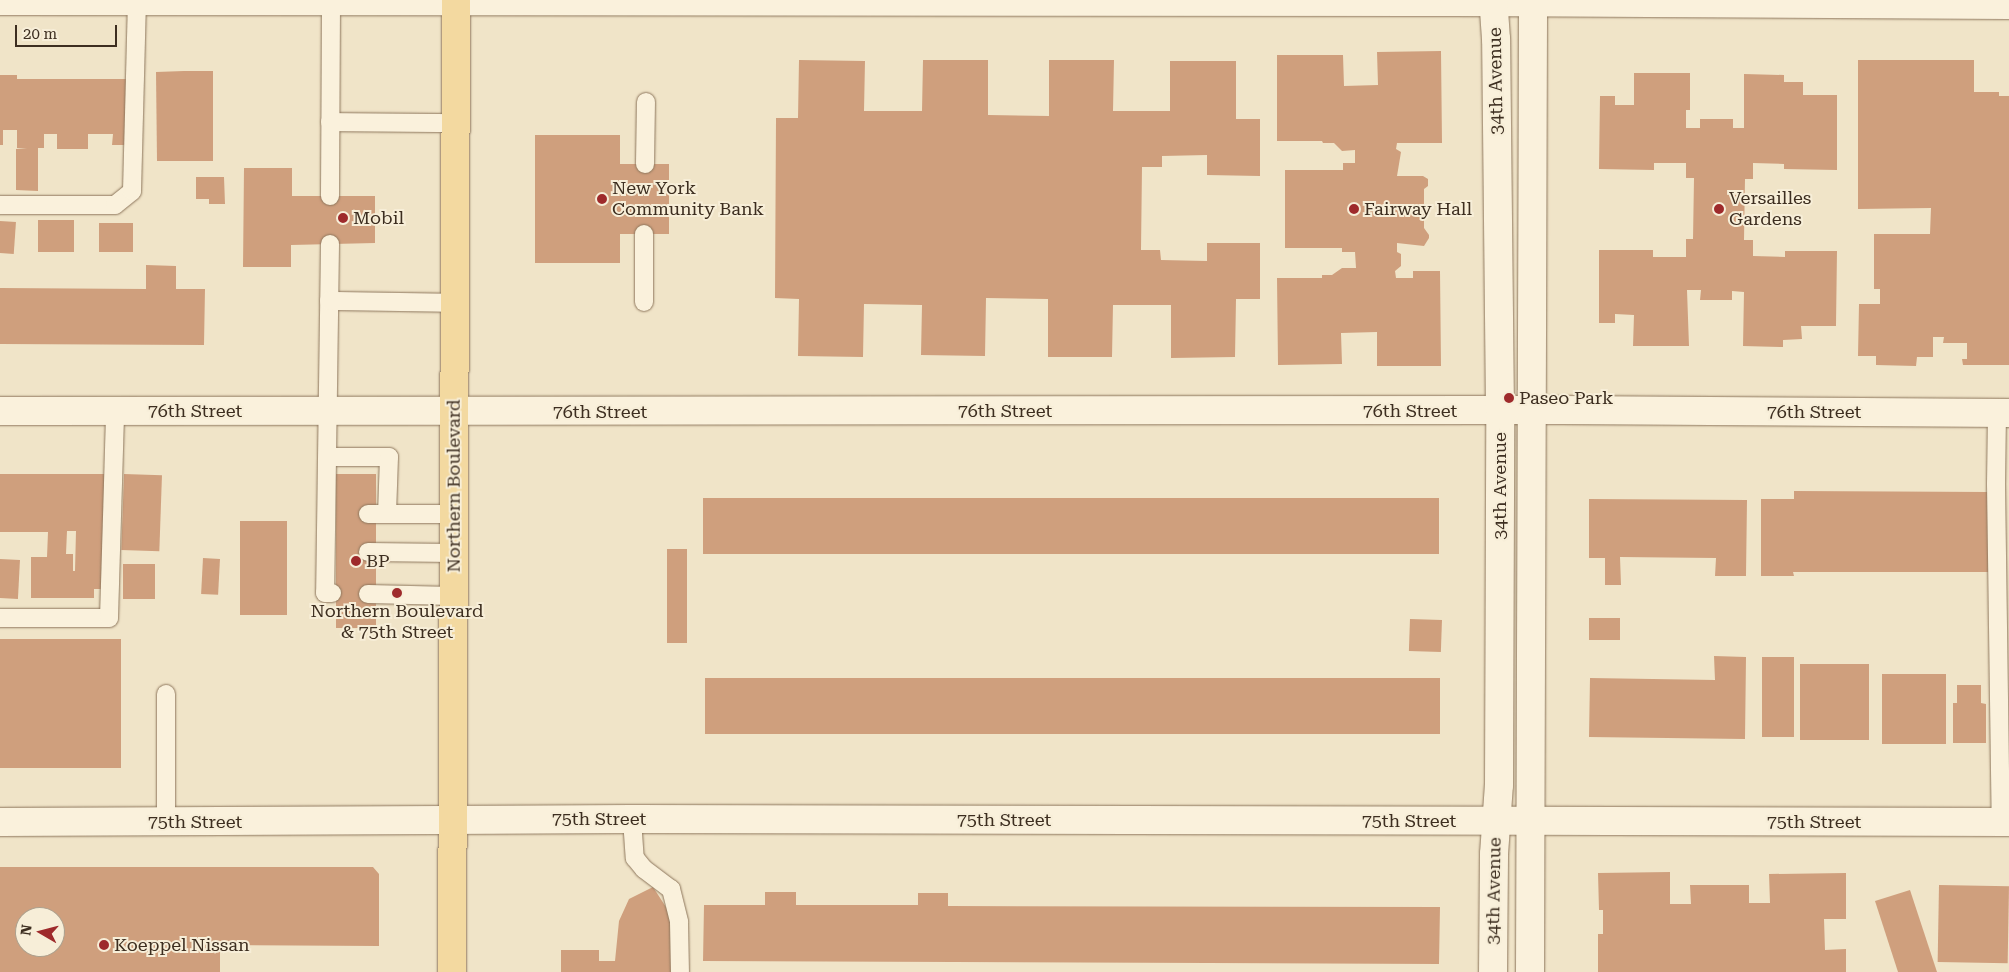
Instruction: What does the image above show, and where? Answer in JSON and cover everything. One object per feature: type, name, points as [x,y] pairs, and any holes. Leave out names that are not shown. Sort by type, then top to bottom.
[{"type":"main road","name":"Northern Boulevard","points":[[452,972],[456,0]]},
{"type":"street","points":[[0,1],[1533,1],[2009,5]]},
{"type":"street","name":"34th Avenue","points":[[1493,1],[1496,39],[1500,411],[1499,786],[1495,821],[1493,972]]},
{"type":"street","name":"34th Avenue","points":[[1530,972],[1533,1]]},
{"type":"street","name":"76th Street","points":[[0,411],[1531,411],[2003,413]]},
{"type":"street","name":"75th Street","points":[[0,822],[632,819],[2005,822]]},
{"type":"lane","points":[[330,196],[331,0]]},
{"type":"lane","points":[[0,205],[116,205],[132,191],[137,1]]},
{"type":"lane","points":[[645,164],[646,102]]},
{"type":"lane","points":[[330,122],[456,123]]},
{"type":"lane","points":[[644,234],[644,302]]},
{"type":"lane","points":[[330,244],[328,457],[331,513],[325,593],[332,593]]},
{"type":"lane","points":[[330,301],[455,303]]},
{"type":"lane","points":[[0,618],[109,618],[115,411]]},
{"type":"lane","points":[[2003,413],[2005,822]]},
{"type":"lane","points":[[328,457],[388,457],[387,514]]},
{"type":"lane","points":[[368,514],[453,514]]},
{"type":"lane","points":[[368,552],[453,553]]},
{"type":"lane","points":[[368,594],[453,596]]},
{"type":"lane","points":[[166,694],[166,822]]},
{"type":"lane","points":[[632,819],[635,858],[644,870],[671,889],[680,922],[680,972]]},
{"type":"building","name":"Fairway Hall","points":[[1441,51],[1442,143],[1397,143],[1396,149],[1401,152],[1397,176],[1423,176],[1428,179],[1428,186],[1424,189],[1424,228],[1429,238],[1424,246],[1397,243],[1397,252],[1401,254],[1401,266],[1395,271],[1396,278],[1413,278],[1413,271],[1440,271],[1441,366],[1377,366],[1377,332],[1341,333],[1342,364],[1278,365],[1277,278],[1322,278],[1322,275],[1332,275],[1342,268],[1356,268],[1355,252],[1342,252],[1342,248],[1285,248],[1285,170],[1343,170],[1343,163],[1355,163],[1355,150],[1342,151],[1334,143],[1323,143],[1322,141],[1277,141],[1277,55],[1343,55],[1344,86],[1378,85],[1377,52]]},
{"type":"building","points":[[799,60],[865,61],[864,111],[922,111],[923,60],[988,60],[988,115],[1049,116],[1049,60],[1114,60],[1113,111],[1170,111],[1170,61],[1236,61],[1236,119],[1260,119],[1260,176],[1207,175],[1207,155],[1162,156],[1162,167],[1142,167],[1141,250],[1160,250],[1161,260],[1207,261],[1207,243],[1260,243],[1260,299],[1236,299],[1235,357],[1171,358],[1171,305],[1113,305],[1112,357],[1048,357],[1048,299],[986,298],[985,356],[921,355],[922,305],[864,304],[863,357],[798,356],[799,299],[775,298],[776,118],[798,118]]},
{"type":"building","points":[[1858,60],[1974,60],[1974,92],[1999,92],[1999,96],[2009,96],[2009,365],[1963,365],[1962,359],[1967,359],[1967,343],[1943,343],[1944,337],[1933,337],[1933,357],[1917,357],[1916,366],[1876,365],[1876,356],[1858,356],[1859,304],[1880,304],[1880,289],[1874,289],[1874,234],[1930,234],[1931,208],[1858,209]]},
{"type":"building","points":[[213,71],[213,161],[157,161],[156,72]]},
{"type":"building","name":"Versailles Gardens","points":[[1634,73],[1690,73],[1690,110],[1686,110],[1686,128],[1700,128],[1700,119],[1733,119],[1733,128],[1744,128],[1744,74],[1784,75],[1784,82],[1803,82],[1803,95],[1837,95],[1837,170],[1784,169],[1784,164],[1753,163],[1753,179],[1745,179],[1744,240],[1753,240],[1753,256],[1785,257],[1785,251],[1837,251],[1836,326],[1801,326],[1802,339],[1783,340],[1783,347],[1743,346],[1744,292],[1732,291],[1732,300],[1700,300],[1701,290],[1687,290],[1689,346],[1633,346],[1634,315],[1615,314],[1615,323],[1599,323],[1599,250],[1653,250],[1653,257],[1686,257],[1686,239],[1693,239],[1694,178],[1686,178],[1686,163],[1654,163],[1654,170],[1599,169],[1600,96],[1615,96],[1615,105],[1634,105]]},
{"type":"building","points":[[0,75],[17,75],[17,79],[130,79],[130,145],[112,145],[113,134],[88,134],[88,149],[57,149],[57,134],[44,134],[44,148],[38,148],[38,191],[16,190],[16,149],[27,148],[17,148],[17,130],[3,130],[3,145],[0,145]]},
{"type":"building","name":"New York Community Bank","points":[[535,135],[620,135],[620,164],[669,164],[669,234],[620,234],[620,263],[535,263]]},
{"type":"building","points":[[244,168],[292,168],[292,196],[375,196],[375,243],[291,245],[291,267],[243,267]]},
{"type":"building","points":[[196,177],[224,177],[225,204],[209,204],[209,199],[196,199]]},
{"type":"building","points":[[38,220],[74,220],[74,252],[38,252]]},
{"type":"building","points":[[0,221],[16,222],[14,254],[0,253]]},
{"type":"building","points":[[99,223],[133,223],[133,252],[99,252]]},
{"type":"building","points":[[146,265],[176,266],[176,289],[205,289],[204,345],[0,344],[0,288],[146,289]]},
{"type":"building","points":[[0,474],[108,474],[108,589],[94,589],[94,598],[31,598],[31,557],[47,557],[48,532],[0,532]],"holes":[[[67,531],[76,531],[75,571],[73,571],[73,554],[66,554]]]},
{"type":"building","points":[[124,474],[162,475],[159,551],[121,550]]},
{"type":"building","points":[[336,474],[376,474],[376,628],[336,628]]},
{"type":"building","points":[[1794,491],[1989,492],[1990,572],[1793,572],[1794,576],[1761,576],[1761,499],[1794,499]]},
{"type":"building","points":[[703,498],[1439,498],[1439,554],[703,554]]},
{"type":"building","points":[[1589,499],[1747,500],[1746,576],[1715,576],[1716,558],[1620,557],[1621,585],[1605,585],[1605,558],[1589,558]]},
{"type":"building","points":[[240,521],[287,521],[287,615],[240,615]]},
{"type":"building","points":[[667,549],[687,549],[687,643],[667,643]]},
{"type":"building","points":[[203,558],[220,559],[218,595],[201,594]]},
{"type":"building","points":[[0,559],[20,560],[18,599],[0,598]]},
{"type":"building","points":[[123,564],[155,564],[155,599],[123,599]]},
{"type":"building","points":[[1589,618],[1620,618],[1620,640],[1589,640]]},
{"type":"building","points":[[1410,619],[1442,620],[1441,652],[1409,651]]},
{"type":"building","points":[[0,639],[121,639],[121,768],[0,768]]},
{"type":"building","points":[[1714,656],[1746,657],[1745,739],[1589,737],[1590,678],[1715,680]]},
{"type":"building","points":[[1762,657],[1794,657],[1794,737],[1762,737]]},
{"type":"building","points":[[1800,664],[1869,664],[1869,740],[1800,740]]},
{"type":"building","points":[[1882,674],[1946,674],[1946,744],[1882,744]]},
{"type":"building","points":[[705,678],[1440,678],[1440,734],[705,734]]},
{"type":"building","points":[[1957,685],[1981,685],[1981,703],[1986,704],[1986,743],[1953,743],[1953,703],[1957,703]]},
{"type":"building","points":[[0,867],[373,867],[379,874],[379,946],[220,945],[220,972],[0,972]]},
{"type":"building","points":[[1670,872],[1670,904],[1691,904],[1690,885],[1749,885],[1749,903],[1770,903],[1769,874],[1846,873],[1846,919],[1824,919],[1825,950],[1846,949],[1846,972],[1598,972],[1598,934],[1603,934],[1603,910],[1599,910],[1598,873]]},
{"type":"building","points":[[1939,885],[2009,886],[2008,963],[1938,962]]},
{"type":"building","points":[[653,887],[673,918],[673,972],[561,972],[561,950],[599,950],[599,961],[615,961],[619,921],[629,899]]},
{"type":"building","points":[[1910,890],[1937,972],[1898,972],[1875,901]]},
{"type":"building","points":[[765,892],[796,892],[796,905],[918,905],[918,893],[948,893],[948,906],[1440,907],[1439,964],[703,961],[704,905],[765,905]]},
{"type":"place","name":"New York Community Bank","points":[[602,199]]},
{"type":"place","name":"Fairway Hall","points":[[1354,209]]},
{"type":"place","name":"Versailles Gardens","points":[[1719,209]]},
{"type":"place","name":"Mobil","points":[[343,218]]},
{"type":"place","name":"Paseo Park","points":[[1509,398]]},
{"type":"place","name":"BP","points":[[356,561]]},
{"type":"place","name":"Northern Boulevard & 75th Street","points":[[397,593]]},
{"type":"place","name":"Koeppel Nissan","points":[[104,945]]}]
